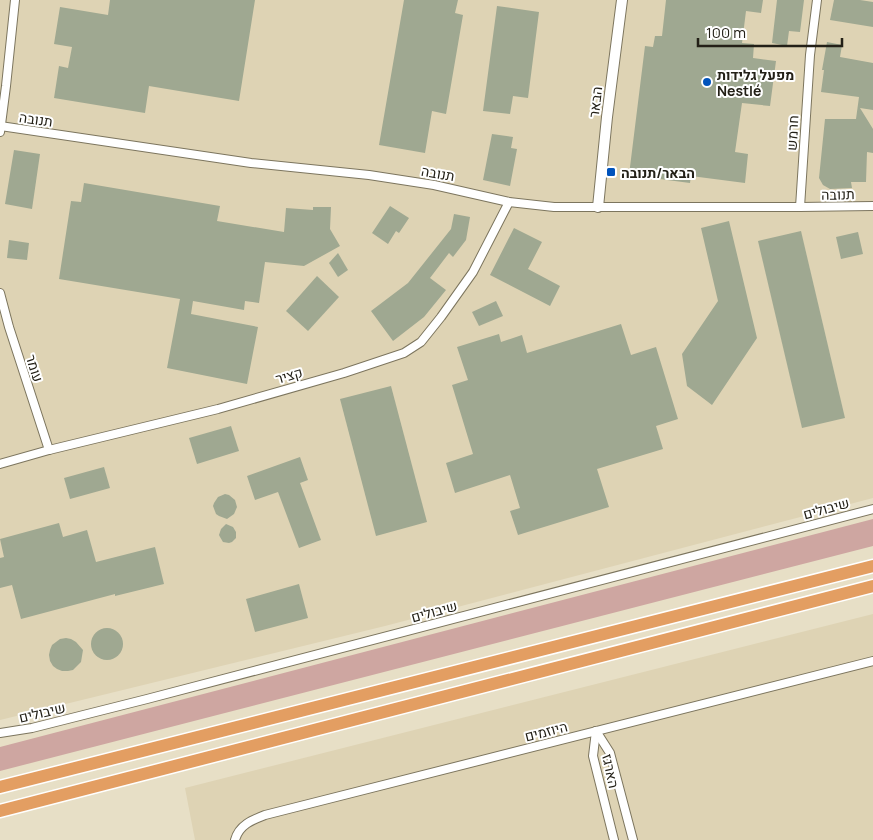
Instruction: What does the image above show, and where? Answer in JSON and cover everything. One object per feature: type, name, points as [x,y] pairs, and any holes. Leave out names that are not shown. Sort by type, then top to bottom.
[{"type":"highway","points":[[0,787],[873,566]]},
{"type":"highway","points":[[0,810],[873,586]]},
{"type":"street","points":[[0,128],[15,0]]},
{"type":"street","name":"הבאר","points":[[598,207],[622,0]]},
{"type":"street","name":"חרמש","points":[[800,207],[810,54],[816,0]]},
{"type":"street","name":"תנובה","points":[[0,128],[251,163],[369,175],[434,185],[509,202],[554,207],[873,206]]},
{"type":"street","name":"קציר","points":[[0,464],[49,450],[218,409],[344,373],[404,353],[421,342],[441,318],[472,272],[509,202]]},
{"type":"street","name":"עומר","points":[[0,293],[9,327],[49,450]]},
{"type":"street","name":"שיבולים","points":[[0,733],[32,728],[147,699],[873,509]]},
{"type":"street","name":"היוזמים","points":[[235,840],[236,836],[249,821],[265,815],[873,661]]},
{"type":"street","name":"הארגז","points":[[596,732],[593,756],[614,840]]},
{"type":"street","name":"הארגז","points":[[596,732],[610,752],[633,840]]},
{"type":"shaded area","points":[[0,0],[873,0],[873,498],[385,626],[0,720]]},
{"type":"shaded area","points":[[873,519],[873,546],[0,771],[0,747]]},
{"type":"shaded area","points":[[873,614],[873,840],[195,840],[185,788]]},
{"type":"building","points":[[110,0],[255,0],[239,101],[149,86],[145,113],[54,98],[59,66],[68,68],[72,47],[54,44],[60,7],[108,15]]},
{"type":"building","points":[[404,0],[458,0],[455,13],[463,15],[446,114],[432,111],[425,153],[379,145]]},
{"type":"building","name":"מפעל גלידות Nestlé","points":[[666,0],[763,0],[761,13],[746,11],[742,43],[754,44],[753,58],[776,61],[770,106],[742,103],[735,152],[748,154],[745,183],[691,176],[690,183],[629,175],[645,46],[653,47],[655,36],[662,36]]},
{"type":"building","points":[[777,0],[804,0],[800,32],[789,31],[787,46],[772,43]]},
{"type":"building","points":[[834,0],[873,2],[873,27],[830,20]]},
{"type":"building","points":[[497,6],[539,12],[528,98],[513,96],[510,114],[483,111]]},
{"type":"building","points":[[827,42],[842,45],[840,57],[873,63],[873,110],[860,108],[873,129],[873,153],[867,152],[866,182],[851,182],[852,188],[830,189],[823,185],[819,178],[825,119],[856,119],[859,97],[821,92],[824,70],[822,70]]},
{"type":"building","points":[[492,134],[513,137],[511,148],[517,149],[510,186],[483,180]]},
{"type":"building","points":[[14,150],[40,154],[32,209],[5,204]]},
{"type":"building","points":[[84,183],[220,206],[217,221],[284,232],[286,208],[313,210],[313,207],[331,207],[330,229],[340,246],[304,266],[265,262],[259,303],[245,301],[244,310],[193,301],[191,314],[258,327],[247,384],[167,368],[180,299],[59,279],[71,201],[81,202]]},
{"type":"building","points":[[390,206],[409,218],[399,233],[396,231],[388,244],[372,233]]},
{"type":"building","points":[[454,214],[470,217],[466,240],[453,257],[449,253],[430,278],[446,290],[424,317],[393,341],[371,311],[408,283],[451,229]]},
{"type":"building","points":[[729,221],[757,338],[712,405],[687,386],[682,354],[718,301],[701,228]]},
{"type":"building","points":[[514,228],[542,242],[528,269],[560,286],[550,306],[490,275]]},
{"type":"building","points":[[801,231],[845,418],[802,428],[758,241]]},
{"type":"building","points":[[858,232],[863,254],[841,259],[836,237]]},
{"type":"building","points":[[9,240],[29,243],[27,260],[7,258]]},
{"type":"building","points":[[338,253],[348,270],[338,277],[329,263]]},
{"type":"building","points":[[317,276],[339,297],[308,331],[286,311]]},
{"type":"building","points":[[496,301],[503,316],[479,326],[472,312]]},
{"type":"building","points":[[621,324],[631,355],[656,347],[678,419],[656,426],[663,449],[597,469],[609,507],[518,535],[510,511],[520,508],[510,475],[455,493],[446,463],[473,454],[452,385],[468,380],[457,347],[499,334],[501,342],[522,335],[527,353]]},
{"type":"building","points":[[391,386],[427,522],[376,536],[340,399]]},
{"type":"building","points":[[231,426],[239,451],[197,464],[189,438]]},
{"type":"building","points":[[300,457],[308,480],[300,483],[321,540],[299,548],[278,492],[255,500],[247,476]]},
{"type":"building","points":[[104,467],[110,488],[70,499],[64,478]]},
{"type":"building","points":[[225,494],[235,500],[237,507],[234,514],[227,519],[216,514],[213,506],[218,497]]},
{"type":"building","points":[[59,523],[63,537],[87,530],[96,562],[155,547],[164,584],[115,596],[115,594],[21,619],[12,585],[0,588],[0,558],[4,557],[0,539]]},
{"type":"building","points":[[226,524],[233,527],[236,532],[236,538],[229,543],[223,542],[219,535],[221,529]]},
{"type":"building","points":[[299,584],[308,618],[255,632],[246,599]]},
{"type":"building","points":[[107,628],[119,632],[123,644],[119,656],[107,660],[95,656],[91,644],[95,632]]},
{"type":"building","points":[[66,638],[76,642],[83,650],[81,662],[73,670],[62,671],[53,666],[49,655],[52,645],[60,639]]},
{"type":"place","name":"מפעל גלידות Nestlé","points":[[707,82]]},
{"type":"place","name":"הבאר/תנובה","points":[[611,172]]}]
